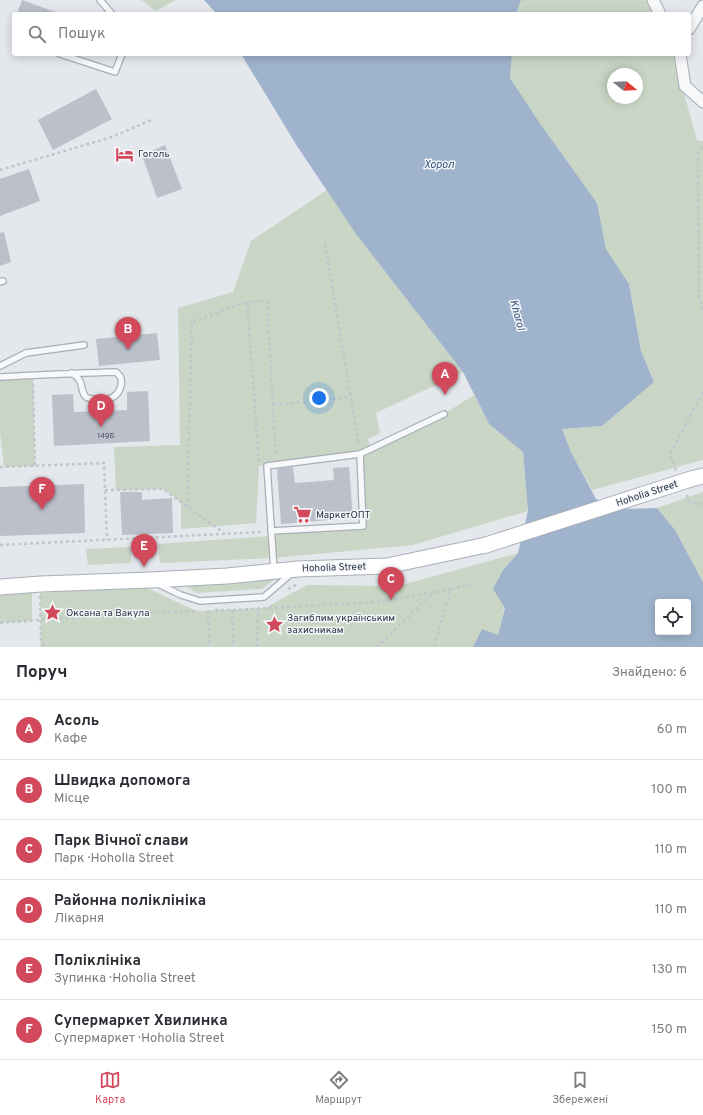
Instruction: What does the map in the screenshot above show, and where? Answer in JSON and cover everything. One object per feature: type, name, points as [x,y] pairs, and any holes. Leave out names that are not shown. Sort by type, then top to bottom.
[{"type":"street","points":[[653,0],[659,12]]},
{"type":"street","points":[[691,26],[703,6]]},
{"type":"street","points":[[680,56],[685,86],[703,102]]},
{"type":"street","name":"Hoholia Street","points":[[0,587],[227,576],[274,572],[298,568],[387,566],[486,545],[689,480]]},
{"type":"lane","points":[[100,0],[110,12]]},
{"type":"lane","points":[[66,56],[115,72],[121,56]]},
{"type":"lane","points":[[0,366],[26,353],[84,345]]},
{"type":"lane","points":[[0,377],[116,372],[120,376],[120,389],[115,396],[110,399],[91,399],[86,397],[78,377],[72,374]]},
{"type":"lane","points":[[274,572],[267,466],[360,454],[444,414]]},
{"type":"lane","points":[[271,531],[363,526],[360,454]]},
{"type":"lane","points":[[150,580],[181,595],[200,601],[264,597],[298,568]]},
{"type":"path","points":[[0,170],[112,137],[153,119]]},
{"type":"path","points":[[703,147],[698,153],[699,297],[703,311]]},
{"type":"path","points":[[325,244],[360,454]]},
{"type":"path","points":[[187,507],[192,322],[247,302],[267,301],[276,465]]},
{"type":"path","points":[[247,302],[259,466],[267,466]]},
{"type":"path","points":[[33,375],[35,466]]},
{"type":"path","points":[[703,392],[670,454],[689,480],[690,503],[703,504]]},
{"type":"path","points":[[273,405],[350,397]]},
{"type":"path","points":[[0,467],[104,462],[107,540]]},
{"type":"path","points":[[105,490],[163,489],[224,534]]},
{"type":"path","points":[[0,546],[271,531]]},
{"type":"path","points":[[41,584],[41,640],[45,647]]},
{"type":"path","points":[[0,623],[134,613],[258,609],[379,602],[473,584]]},
{"type":"path","points":[[434,647],[451,589]]},
{"type":"path","points":[[377,647],[434,592]]},
{"type":"path","points":[[257,647],[258,609]]},
{"type":"path","points":[[208,610],[209,647]]},
{"type":"path","points":[[232,610],[234,647]]},
{"type":"green space","points":[[142,0],[176,0],[155,11]]},
{"type":"green space","points":[[521,0],[651,0],[656,12],[517,12]]},
{"type":"green space","points":[[512,56],[674,56],[697,140],[703,141],[703,460],[592,490],[571,452],[562,429],[602,426],[654,382],[641,351],[629,284],[606,249],[597,203],[539,122],[510,78]]},
{"type":"green space","points":[[327,190],[356,234],[463,372],[376,413],[380,433],[368,439],[371,448],[444,414],[474,395],[489,424],[523,452],[528,511],[413,545],[273,558],[160,563],[158,544],[271,536],[271,531],[363,526],[360,455],[259,466],[256,523],[181,529],[181,502],[163,489],[116,490],[114,447],[180,445],[178,308],[233,292],[251,241]]},
{"type":"green space","points":[[33,375],[35,466],[4,467],[0,431],[0,378]]},
{"type":"green space","points":[[703,492],[703,582],[675,530],[657,508]]},
{"type":"green space","points":[[131,547],[131,563],[88,565],[86,549]]},
{"type":"green space","points":[[518,553],[503,570],[505,606],[498,635],[473,647],[40,647],[40,593],[145,587],[196,611],[265,608],[307,585],[398,586]]},
{"type":"green space","points":[[274,580],[262,589],[197,593],[183,585]]},
{"type":"green space","points":[[32,593],[32,621],[0,623],[0,595]]},
{"type":"water","points":[[204,0],[521,0],[517,12],[215,12]]},
{"type":"water","name":"Хорол","points":[[242,56],[512,56],[510,78],[539,122],[597,203],[606,249],[629,284],[641,351],[654,382],[602,426],[562,429],[571,452],[596,499],[624,509],[657,508],[675,530],[703,582],[703,647],[473,647],[482,629],[498,635],[505,608],[493,589],[503,570],[518,553],[528,511],[523,452],[489,424],[463,372],[356,234],[297,146]]},
{"type":"building","points":[[22,0],[55,12],[18,12]]},
{"type":"building","points":[[96,89],[112,119],[53,150],[38,120]]},
{"type":"building","points":[[165,145],[182,189],[157,198],[142,155]]},
{"type":"building","points":[[29,169],[40,201],[0,216],[0,179]]},
{"type":"building","points":[[4,232],[11,262],[0,266],[0,233]]},
{"type":"building","points":[[157,333],[160,360],[99,366],[96,339]]},
{"type":"building","points":[[148,391],[150,441],[54,446],[52,395],[73,394],[74,412],[127,410],[127,392]]},
{"type":"building","points":[[293,467],[295,483],[334,480],[333,468],[349,467],[353,518],[281,524],[277,469]]},
{"type":"building","points":[[84,484],[85,533],[0,536],[0,487]]},
{"type":"building","points":[[120,492],[142,492],[142,500],[172,498],[173,533],[122,535]]},
{"type":"place","name":"Гоголь","points":[[125,154]]},
{"type":"place","name":"Швидка допомога","points":[[128,350]]},
{"type":"place","name":"Асоль","points":[[445,395]]},
{"type":"place","name":"Районна поліклініка","points":[[101,427]]},
{"type":"place","name":"Супермаркет Хвилинка","points":[[42,510]]},
{"type":"place","name":"МаркетОПТ","points":[[303,515]]},
{"type":"place","name":"Поліклініка","points":[[144,567]]},
{"type":"place","name":"Парк Вічної слави","points":[[391,600]]},
{"type":"place","name":"Оксана та Вакула","points":[[53,613]]},
{"type":"place","name":"Загиблим українським захисникам","points":[[274,624]]},
{"type":"water label","name":"Khorol","points":[[517,315]]}]
